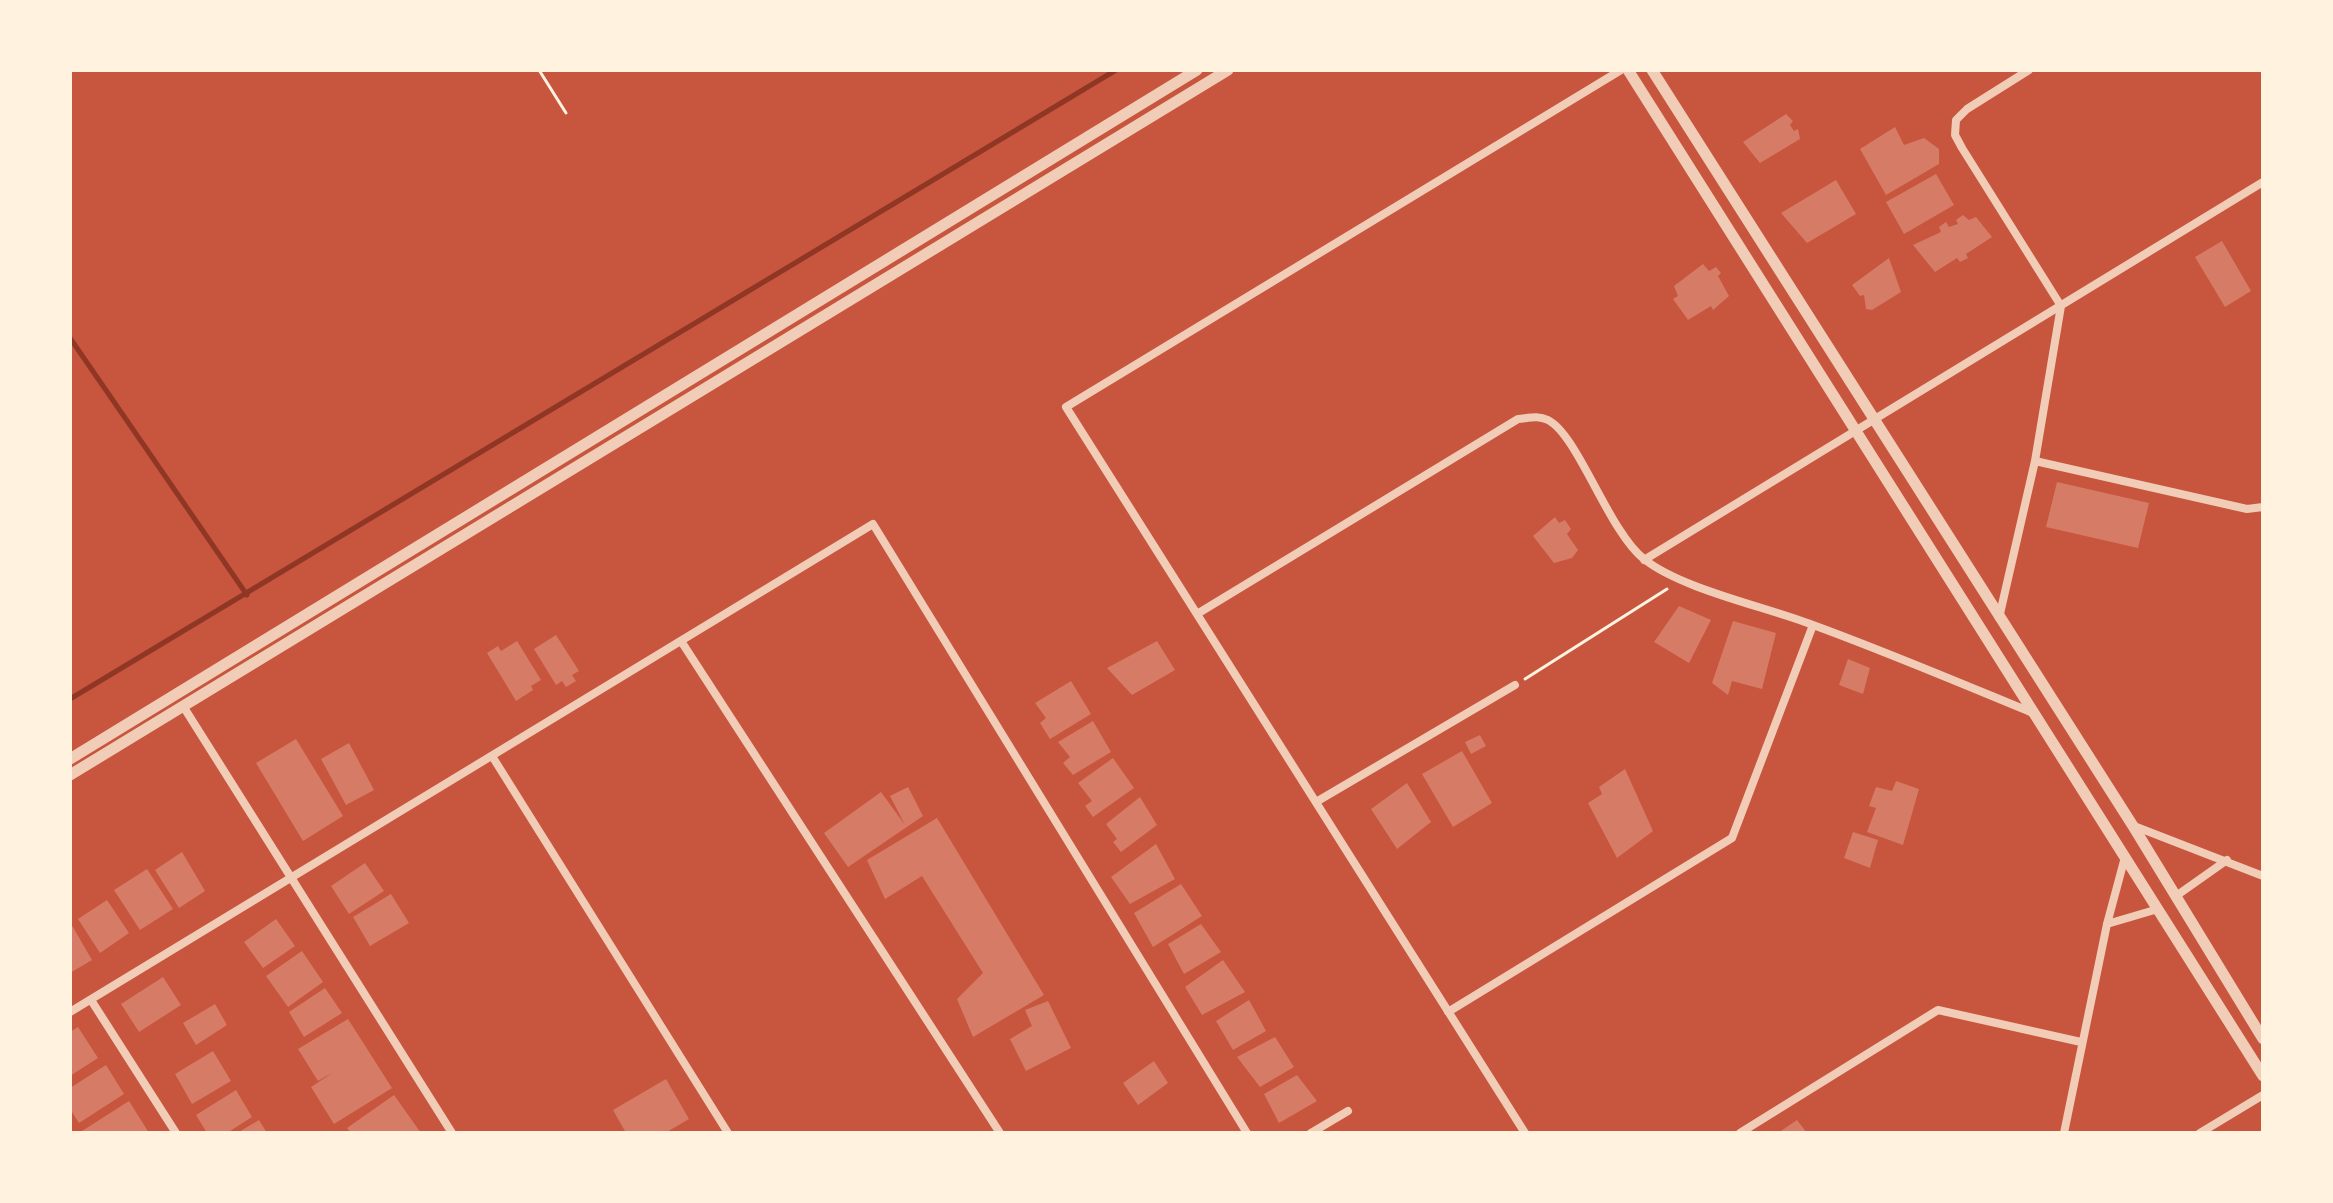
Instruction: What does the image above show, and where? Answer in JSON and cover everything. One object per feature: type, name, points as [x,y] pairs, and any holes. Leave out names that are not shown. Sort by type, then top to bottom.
[{"type":"street","points":[[70,759],[1197,70]]},
{"type":"street","points":[[70,775],[1228,70]]},
{"type":"street","points":[[1525,1133],[1066,407],[1621,70]]},
{"type":"street","points":[[1628,70],[2263,1076]]},
{"type":"street","points":[[1652,70],[1999,620],[2133,826],[2263,1039]]},
{"type":"street","points":[[1999,620],[2035,461],[2061,306],[1955,135],[1956,120],[1967,109],[2029,70]]},
{"type":"street","points":[[1644,560],[2263,182]]},
{"type":"street","points":[[1197,614],[1518,419],[1536,417],[1550,421],[1566,440],[1625,539],[1644,560],[1682,579],[1813,625],[2034,713]]},
{"type":"street","points":[[2035,461],[2247,509],[2263,507]]},
{"type":"street","points":[[70,1012],[873,524],[1247,1133]]},
{"type":"street","points":[[1448,1012],[1732,838],[1813,625]]},
{"type":"street","points":[[681,641],[1000,1133]]},
{"type":"street","points":[[1316,802],[1515,685]]},
{"type":"street","points":[[183,706],[452,1133]]},
{"type":"street","points":[[492,756],[728,1133]]},
{"type":"street","points":[[2133,826],[2263,876]]},
{"type":"street","points":[[2064,1133],[2107,924],[2125,857]]},
{"type":"street","points":[[2176,896],[2227,860]]},
{"type":"street","points":[[2107,924],[2158,909]]},
{"type":"street","points":[[91,1000],[176,1133]]},
{"type":"street","points":[[1740,1133],[1938,1010],[2081,1042]]},
{"type":"street","points":[[2200,1133],[2263,1095]]},
{"type":"street","points":[[1311,1133],[1348,1111]]},
{"type":"path","points":[[539,70],[566,113]]},
{"type":"path","points":[[1515,685],[1682,579]]},
{"type":"building","points":[[1786,114],[1793,121],[1790,125],[1794,131],[1798,129],[1800,139],[1760,163],[1743,142]]},
{"type":"building","points":[[1895,127],[1904,145],[1924,138],[1939,149],[1939,164],[1886,195],[1860,149]]},
{"type":"building","points":[[1936,174],[1954,205],[1904,234],[1886,202]]},
{"type":"building","points":[[1836,180],[1856,214],[1807,243],[1781,213]]},
{"type":"building","points":[[1963,215],[1969,220],[1976,217],[1992,237],[1966,254],[1968,258],[1960,262],[1957,258],[1935,272],[1913,245],[1941,232],[1939,227],[1946,222],[1949,227],[1958,224],[1956,220]]},
{"type":"building","points":[[2222,241],[2251,291],[2225,307],[2195,257]]},
{"type":"building","points":[[1889,258],[1901,292],[1872,310],[1866,309],[1864,295],[1860,296],[1852,285]]},
{"type":"building","points":[[1703,264],[1709,271],[1716,267],[1721,273],[1718,276],[1729,296],[1713,310],[1711,306],[1688,320],[1673,299],[1678,296],[1674,286]]},
{"type":"building","points":[[2057,482],[2149,503],[2138,548],[2046,527]]},
{"type":"building","points":[[1555,517],[1559,523],[1565,520],[1571,529],[1567,534],[1578,550],[1572,558],[1554,563],[1533,536]]},
{"type":"building","points":[[1679,606],[1711,620],[1689,663],[1654,642]]},
{"type":"building","points":[[1733,621],[1776,633],[1762,689],[1732,681],[1728,695],[1712,683]]},
{"type":"building","points":[[556,635],[579,671],[572,675],[576,681],[566,687],[562,681],[556,685],[534,649]]},
{"type":"building","points":[[517,641],[541,680],[531,686],[533,690],[516,701],[487,653],[498,646],[501,651]]},
{"type":"building","points":[[1157,641],[1175,670],[1132,695],[1107,668]]},
{"type":"building","points":[[1848,659],[1870,668],[1863,694],[1839,685]]},
{"type":"building","points":[[1071,681],[1091,714],[1050,739],[1040,723],[1046,718],[1035,703]]},
{"type":"building","points":[[1093,721],[1111,752],[1073,775],[1063,763],[1070,757],[1058,742]]},
{"type":"building","points":[[1480,735],[1486,746],[1471,754],[1465,742]]},
{"type":"building","points":[[296,739],[343,816],[303,841],[256,763]]},
{"type":"building","points":[[349,743],[374,790],[346,805],[321,759]]},
{"type":"building","points":[[1462,751],[1492,803],[1453,827],[1422,774]]},
{"type":"building","points":[[1113,758],[1134,788],[1093,817],[1085,806],[1092,801],[1078,783]]},
{"type":"building","points":[[1625,769],[1653,831],[1617,858],[1588,803],[1602,794],[1599,787]]},
{"type":"building","points":[[1896,781],[1919,789],[1903,845],[1867,832],[1876,808],[1869,806],[1876,787],[1892,791]]},
{"type":"building","points":[[1407,783],[1431,822],[1397,849],[1371,809]]},
{"type":"building","points":[[908,787],[923,816],[848,867],[824,833],[881,792],[905,825],[890,796]]},
{"type":"building","points":[[1140,797],[1157,825],[1121,852],[1113,842],[1117,839],[1106,824]]},
{"type":"building","points":[[937,818],[1044,995],[973,1037],[957,999],[983,973],[922,876],[885,899],[867,860]]},
{"type":"building","points":[[1853,832],[1878,840],[1870,868],[1844,858]]},
{"type":"building","points":[[1156,844],[1175,879],[1130,904],[1111,877]]},
{"type":"building","points":[[182,852],[205,891],[179,908],[155,870]]},
{"type":"building","points":[[365,863],[384,891],[349,914],[331,886]]},
{"type":"building","points":[[147,869],[173,909],[140,930],[114,890]]},
{"type":"building","points":[[1181,884],[1202,916],[1153,947],[1134,913]]},
{"type":"building","points":[[391,894],[409,923],[370,946],[353,917]]},
{"type":"building","points":[[107,900],[129,933],[100,953],[78,919]]},
{"type":"building","points":[[276,919],[295,946],[263,968],[244,942]]},
{"type":"building","points":[[70,922],[92,960],[70,973]]},
{"type":"building","points":[[1201,924],[1221,952],[1184,974],[1168,944]]},
{"type":"building","points":[[302,951],[323,982],[288,1007],[266,976]]},
{"type":"building","points":[[1223,960],[1245,992],[1202,1015],[1185,987]]},
{"type":"building","points":[[163,977],[181,1005],[139,1032],[121,1004]]},
{"type":"building","points":[[325,988],[342,1013],[304,1037],[289,1012]]},
{"type":"building","points":[[1249,1000],[1266,1031],[1233,1050],[1216,1021]]},
{"type":"building","points":[[1048,1001],[1071,1048],[1026,1071],[1010,1039],[1032,1026],[1025,1010]]},
{"type":"building","points":[[215,1004],[227,1025],[196,1045],[183,1023]]},
{"type":"building","points":[[348,1019],[392,1088],[334,1124],[311,1087],[334,1072],[318,1081],[298,1049]]},
{"type":"building","points":[[78,1027],[98,1058],[70,1076],[70,1032]]},
{"type":"building","points":[[1275,1037],[1294,1067],[1260,1087],[1237,1057]]},
{"type":"building","points":[[213,1051],[231,1081],[192,1104],[175,1074]]},
{"type":"building","points":[[1154,1061],[1168,1083],[1138,1105],[1123,1083]]},
{"type":"building","points":[[106,1065],[124,1094],[79,1123],[70,1109],[70,1088]]},
{"type":"building","points":[[1297,1075],[1317,1101],[1279,1123],[1264,1094]]},
{"type":"building","points":[[666,1079],[689,1119],[665,1133],[626,1133],[613,1110]]},
{"type":"building","points":[[236,1090],[252,1117],[227,1133],[207,1133],[196,1115]]},
{"type":"building","points":[[394,1095],[421,1133],[351,1133],[347,1128]]},
{"type":"building","points":[[129,1101],[149,1133],[83,1133],[82,1131]]},
{"type":"building","points":[[259,1120],[267,1133],[237,1133]]},
{"type":"building","points":[[1797,1120],[1807,1133],[1778,1133]]},
{"type":"waterway","points":[[70,699],[1116,70]]},
{"type":"waterway","points":[[70,338],[247,595]]}]
